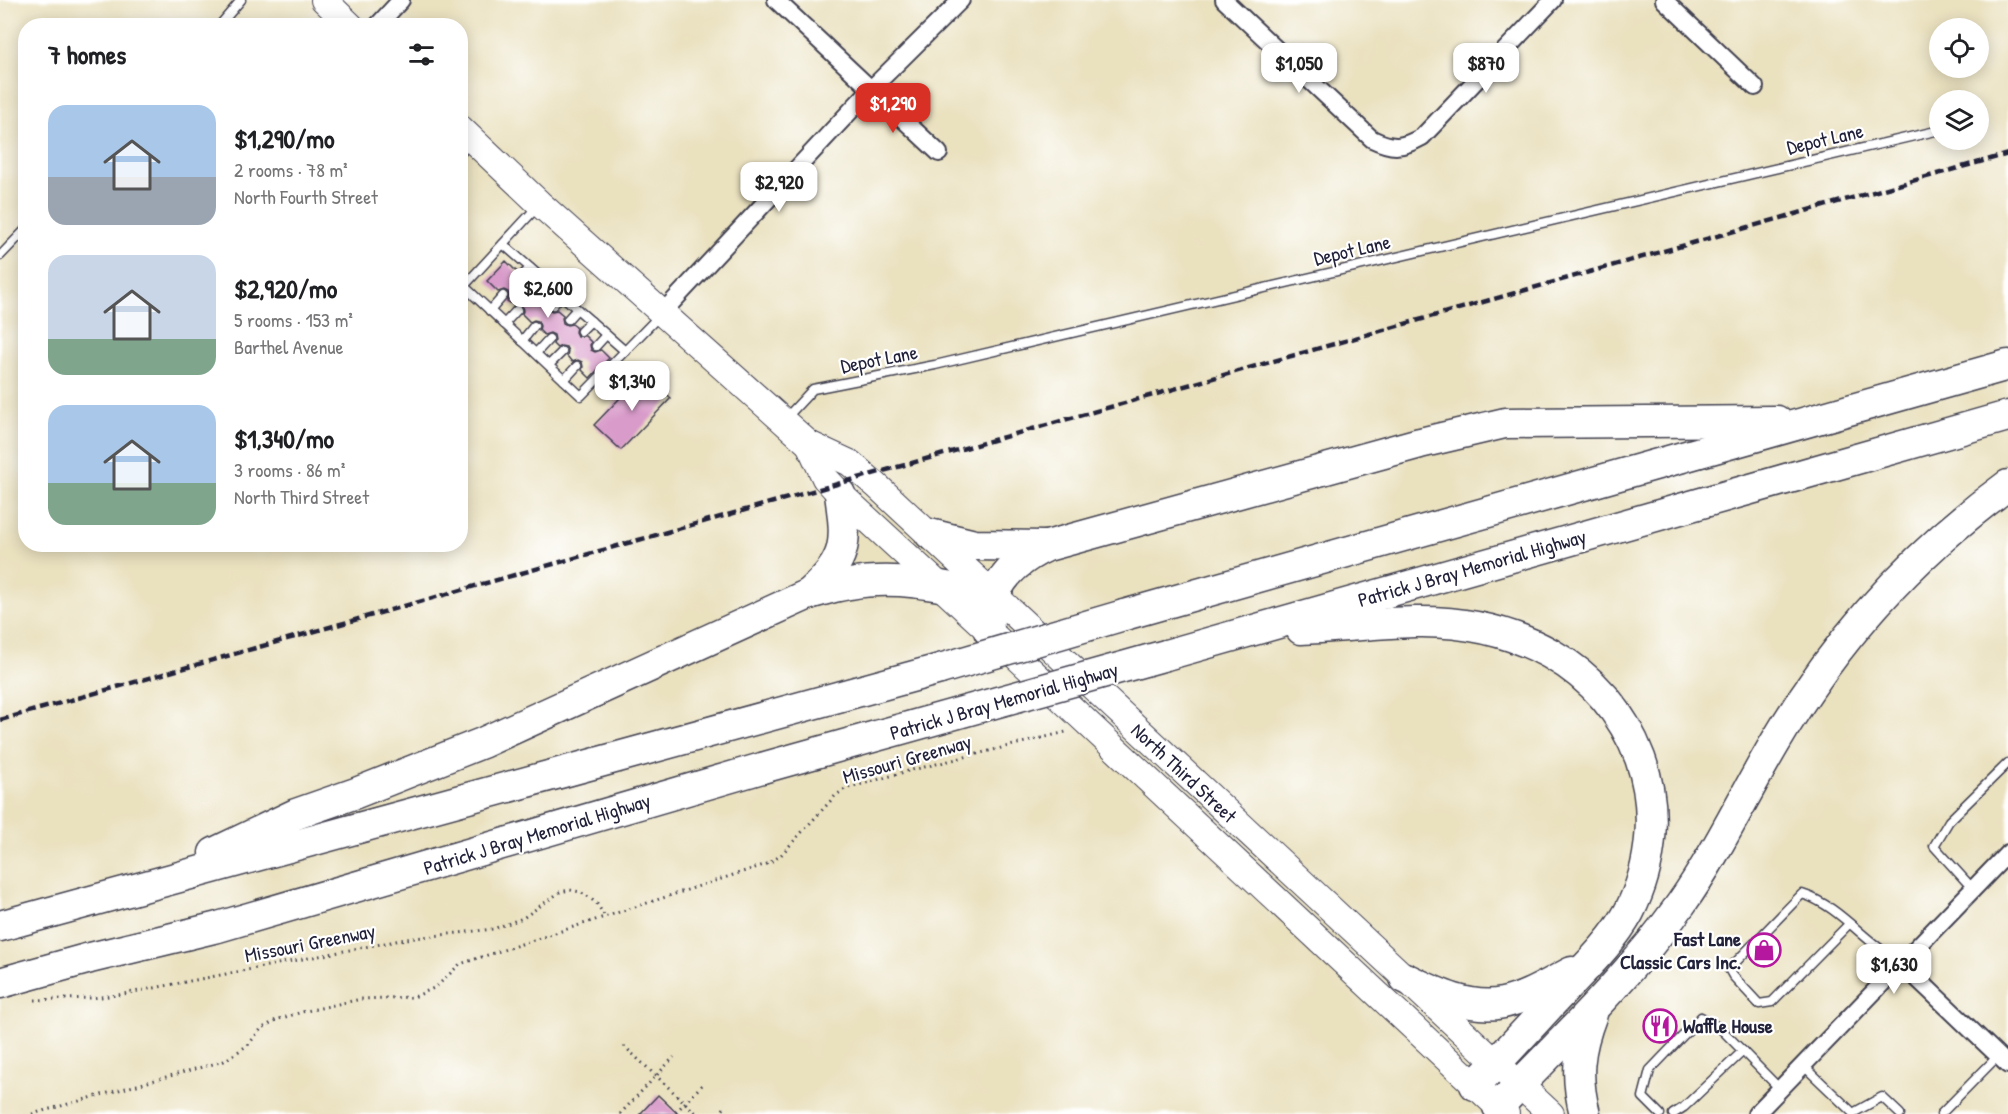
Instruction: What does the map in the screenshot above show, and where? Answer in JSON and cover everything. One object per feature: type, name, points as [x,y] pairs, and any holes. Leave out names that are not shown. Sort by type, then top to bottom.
[{"type":"highway","points":[[0,926],[940,669],[2008,365]]},
{"type":"highway","name":"Patrick J Bray Memorial Highway","points":[[0,983],[241,920],[762,768],[2008,416]]},
{"type":"highway","points":[[989,631],[988,619],[994,596],[1004,579],[1018,562],[1047,546],[1420,443],[1505,423],[1813,421]]},
{"type":"highway","points":[[1502,1111],[1519,1085],[1637,959],[1681,904],[1724,837],[1775,743],[1839,648],[1899,579],[1965,518],[2008,485]]},
{"type":"highway","points":[[809,594],[836,566],[841,555],[844,524],[840,494]]},
{"type":"highway","points":[[930,534],[975,545],[1047,546]]},
{"type":"highway","points":[[140,887],[296,814],[367,789],[482,743],[809,594],[852,583],[896,581],[942,586],[994,596]]},
{"type":"highway","points":[[1244,632],[1416,622],[1473,627],[1515,638],[1544,649],[1574,668],[1598,689],[1619,716],[1634,743],[1646,776],[1651,808],[1650,846],[1641,883],[1628,913],[1590,962],[1475,1085]]},
{"type":"highway","points":[[1405,978],[1442,995],[1465,1001],[1480,1004],[1502,1003],[1522,996],[1590,962]]},
{"type":"highway","points":[[1585,1114],[1578,1078],[1580,1055],[1583,1037],[1595,1005]]},
{"type":"main road","points":[[324,0],[343,18]]},
{"type":"main road","name":"North Third Street","points":[[468,144],[663,312],[809,444],[850,463],[930,534],[1551,1114]]},
{"type":"main road","name":"North Third Street","points":[[809,444],[825,478],[840,494],[942,586],[1502,1111]]},
{"type":"street","points":[[384,18],[401,0]]},
{"type":"street","points":[[776,0],[939,153]]},
{"type":"street","points":[[663,312],[870,90],[961,0]]},
{"type":"street","points":[[1224,0],[1372,139],[1395,147],[1422,137],[1553,0]]},
{"type":"street","points":[[1664,0],[1755,87]]},
{"type":"street","points":[[1756,1114],[2008,853]]},
{"type":"street","points":[[1901,963],[2003,1061]]},
{"type":"lane","points":[[226,18],[241,0]]},
{"type":"lane","name":"Depot Lane","points":[[784,421],[813,389],[935,365],[1929,133]]},
{"type":"lane","points":[[468,282],[540,204]]},
{"type":"lane","points":[[0,256],[18,237]]},
{"type":"lane","points":[[502,244],[625,351]]},
{"type":"lane","points":[[522,276],[530,268]]},
{"type":"lane","points":[[536,289],[544,280]]},
{"type":"lane","points":[[468,290],[581,396],[663,312]]},
{"type":"lane","points":[[490,311],[503,296]]},
{"type":"lane","points":[[553,305],[561,296]]},
{"type":"lane","points":[[568,319],[577,309]]},
{"type":"lane","points":[[504,324],[517,310]]},
{"type":"lane","points":[[581,331],[591,321]]},
{"type":"lane","points":[[522,341],[534,326]]},
{"type":"lane","points":[[596,346],[606,335]]},
{"type":"lane","points":[[536,353],[549,339]]},
{"type":"lane","points":[[549,365],[562,352]]},
{"type":"lane","points":[[564,380],[577,366]]},
{"type":"lane","points":[[1973,889],[1934,846],[1948,820],[2008,763]]},
{"type":"lane","points":[[1849,924],[1772,1002],[1759,1004],[1729,969],[1802,894],[1818,898],[1885,954],[1901,963]]},
{"type":"lane","points":[[1660,1114],[1643,1097],[1650,1070],[1701,1017],[1721,1029],[1780,1089]]},
{"type":"lane","points":[[1673,1114],[1684,1107],[1743,1051]]},
{"type":"lane","points":[[1941,1114],[2003,1061]]},
{"type":"lane","points":[[1803,1065],[1853,1113],[1882,1097],[1900,1114]]},
{"type":"path","name":"Missouri Greenway","points":[[33,1114],[224,1061],[243,1049],[268,1024],[302,1012],[361,999],[414,997],[436,987],[460,964],[767,864],[780,856],[845,789],[1073,730]]},
{"type":"path","name":"Missouri Greenway","points":[[29,1000],[118,995],[406,939],[493,928],[523,918],[560,892],[570,890],[589,897],[597,904],[606,918]]},
{"type":"path","points":[[624,1046],[697,1114]]},
{"type":"path","points":[[620,1114],[674,1057]]},
{"type":"path","points":[[676,1112],[703,1084]]},
{"type":"path","points":[[719,1114],[726,1106]]},
{"type":"building","points":[[506,261],[517,272],[518,281],[527,280],[531,285],[531,293],[540,294],[548,301],[548,309],[557,310],[563,315],[563,323],[572,324],[576,327],[577,336],[585,336],[591,342],[591,350],[595,352],[601,350],[609,358],[590,378],[582,370],[582,362],[578,360],[572,362],[567,356],[566,347],[557,348],[553,344],[554,335],[550,333],[544,335],[539,330],[538,321],[530,322],[522,314],[522,306],[513,305],[507,301],[508,292],[504,290],[498,292],[487,281]]},
{"type":"building","points":[[644,373],[671,398],[621,450],[594,425]]},
{"type":"building","points":[[658,1095],[678,1114],[640,1114]]},
{"type":"railway","points":[[0,720],[2008,154]]},
{"type":"place","name":"Fast Lane Classic Cars Inc.","points":[[1764,950]]},
{"type":"place","name":"Waffle House","points":[[1660,1026]]}]
